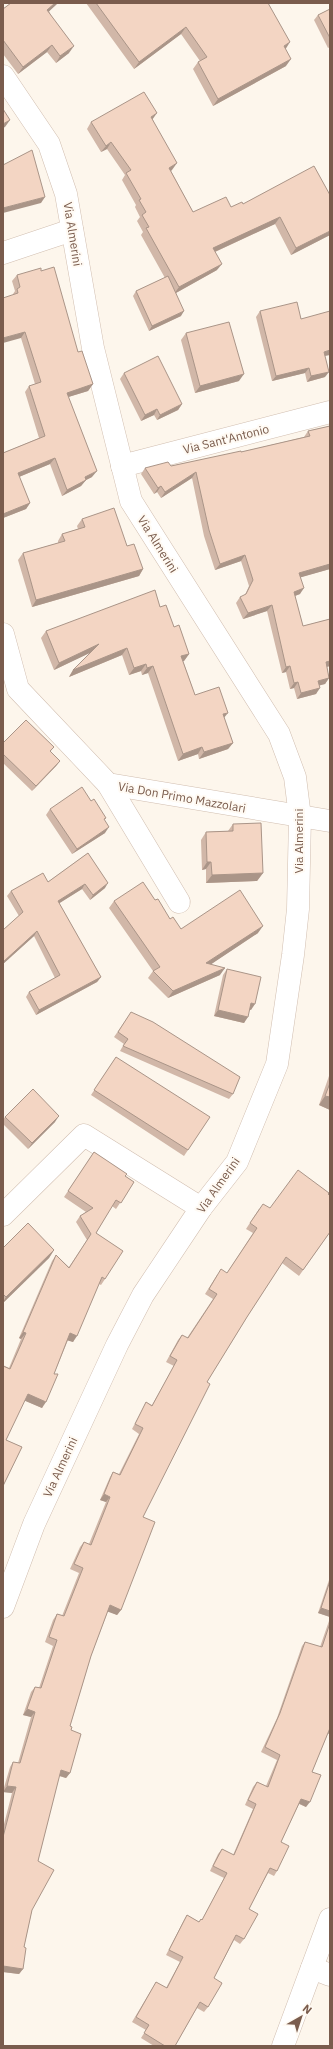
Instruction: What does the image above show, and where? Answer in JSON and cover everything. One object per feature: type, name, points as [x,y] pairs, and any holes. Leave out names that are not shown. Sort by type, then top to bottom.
[{"type":"street","name":"Via Almerini","points":[[3,76],[49,144],[66,194],[93,348],[131,501],[279,734],[295,777],[300,817],[297,917],[277,1064],[237,1162],[201,1208],[143,1295],[117,1344],[34,1524],[3,1607]]},
{"type":"street","points":[[3,253],[72,230]]},
{"type":"street","name":"Via Sant'Antonio","points":[[122,466],[330,412]]},
{"type":"street","name":"Via Don Primo Mazzolari","points":[[3,634],[18,689],[108,784],[330,821]]},
{"type":"street","points":[[108,784],[179,902]]},
{"type":"street","points":[[3,1215],[84,1135],[201,1208]]},
{"type":"street","points":[[283,2046],[321,1972],[330,1919]]},
{"type":"building","points":[[11,3],[55,3],[47,10],[74,46],[60,56],[52,45],[23,67],[3,40],[3,9]]},
{"type":"building","points":[[96,3],[268,3],[290,42],[284,46],[291,59],[218,99],[198,62],[207,57],[186,27],[139,62]]},
{"type":"building","points":[[330,9],[330,38],[318,15]]},
{"type":"building","points":[[144,92],[157,113],[151,117],[177,163],[169,168],[193,212],[226,197],[231,207],[242,202],[243,204],[314,166],[330,195],[330,231],[296,248],[280,217],[213,248],[222,264],[179,287],[146,228],[149,227],[142,215],[146,212],[139,200],[141,199],[126,173],[131,170],[111,142],[106,146],[91,122]]},
{"type":"building","points":[[3,109],[10,120],[3,124]]},
{"type":"building","points":[[32,150],[45,197],[3,208],[3,165]]},
{"type":"building","points":[[54,267],[78,352],[82,351],[93,384],[67,393],[97,471],[85,477],[86,480],[67,490],[55,458],[18,473],[30,503],[3,514],[3,453],[45,436],[29,386],[41,382],[25,332],[3,338],[3,298],[18,293],[17,289],[20,287],[17,275],[41,268],[41,271]]},
{"type":"building","points":[[168,276],[184,311],[152,326],[136,291]]},
{"type":"building","points":[[297,302],[301,319],[330,311],[330,350],[324,352],[329,372],[311,376],[309,368],[276,376],[260,311]]},
{"type":"building","points":[[229,322],[244,374],[200,386],[186,333]]},
{"type":"building","points":[[158,356],[182,404],[160,415],[157,409],[145,415],[124,373]]},
{"type":"building","points":[[330,426],[330,564],[299,573],[304,588],[294,592],[303,626],[330,619],[330,661],[326,662],[329,678],[318,681],[320,688],[301,693],[298,682],[294,683],[290,666],[286,667],[272,605],[248,613],[240,597],[246,594],[253,580],[245,555],[220,564],[209,530],[196,472],[165,492],[161,486],[158,488],[145,468],[168,462],[171,466],[241,452],[310,436],[308,431]]},
{"type":"building","points":[[114,508],[127,546],[134,544],[143,569],[36,600],[23,553],[65,541],[62,534],[85,527],[82,519]]},
{"type":"building","points":[[155,590],[160,607],[166,605],[174,627],[179,625],[189,654],[181,656],[195,695],[219,687],[228,713],[223,714],[233,743],[204,752],[202,747],[183,754],[153,666],[147,668],[146,664],[134,668],[127,648],[73,670],[99,644],[59,663],[46,631]]},
{"type":"building","points":[[26,720],[54,747],[50,751],[60,761],[36,786],[3,754],[3,743]]},
{"type":"building","points":[[82,787],[91,801],[94,799],[106,818],[104,819],[109,827],[77,849],[50,809]]},
{"type":"building","points":[[261,823],[263,873],[212,875],[211,862],[207,862],[206,832],[233,831],[233,824]]},
{"type":"building","points":[[88,853],[108,883],[93,895],[85,884],[58,901],[101,977],[39,1010],[29,992],[60,975],[37,931],[3,962],[3,930],[23,912],[11,891],[43,873],[48,882]]},
{"type":"building","points":[[143,882],[155,900],[158,899],[170,919],[173,917],[181,929],[240,890],[263,926],[206,963],[225,968],[173,991],[153,971],[160,967],[114,901]]},
{"type":"building","points":[[227,969],[261,977],[255,1004],[251,1003],[248,1017],[218,1010]]},
{"type":"building","points":[[131,1012],[153,1022],[240,1077],[233,1094],[123,1046],[128,1039],[118,1032]]},
{"type":"building","points":[[116,1057],[210,1117],[188,1150],[94,1090]]},
{"type":"building","points":[[330,1083],[330,1097],[325,1096]]},
{"type":"building","points":[[33,1089],[59,1116],[32,1143],[5,1117]]},
{"type":"building","points":[[94,1152],[127,1174],[125,1176],[134,1182],[121,1203],[116,1200],[96,1233],[123,1251],[105,1279],[102,1277],[77,1336],[70,1333],[54,1374],[58,1374],[46,1402],[28,1394],[6,1440],[22,1447],[3,1486],[3,1366],[10,1369],[26,1333],[23,1332],[56,1255],[69,1268],[91,1234],[80,1216],[93,1208],[68,1191]]},
{"type":"building","points":[[298,1170],[329,1193],[330,1232],[303,1270],[286,1257],[207,1382],[210,1384],[143,1517],[155,1522],[121,1610],[110,1605],[91,1656],[70,1726],[72,1727],[71,1730],[81,1734],[70,1773],[61,1770],[38,1861],[54,1870],[32,1910],[24,1947],[26,1948],[23,1969],[3,1966],[3,1837],[16,1787],[7,1786],[13,1762],[20,1763],[35,1712],[27,1709],[35,1687],[41,1688],[57,1640],[49,1637],[57,1614],[64,1616],[83,1568],[74,1564],[84,1542],[91,1545],[110,1497],[104,1494],[113,1472],[120,1475],[143,1428],[135,1424],[146,1402],[152,1406],[177,1360],[170,1356],[182,1335],[188,1338],[217,1294],[209,1289],[221,1269],[227,1273],[257,1228],[250,1223],[263,1204],[270,1208]]},
{"type":"building","points":[[28,1223],[54,1250],[6,1297],[3,1294],[3,1248]]},
{"type":"building","points":[[330,1581],[330,1611],[321,1608]]},
{"type":"building","points":[[330,1623],[330,1728],[312,1772],[321,1775],[310,1802],[301,1799],[281,1842],[289,1846],[277,1871],[270,1868],[249,1909],[258,1914],[244,1939],[236,1935],[214,1978],[222,1983],[221,1985],[208,2007],[200,2002],[175,2046],[165,2046],[144,2033],[149,2025],[136,2017],[156,1982],[167,1988],[183,1957],[169,1950],[187,1915],[199,1922],[201,1919],[202,1920],[227,1873],[213,1866],[222,1849],[234,1855],[256,1804],[248,1800],[257,1782],[268,1787],[280,1755],[265,1747],[280,1713],[305,1642],[322,1647]]}]
